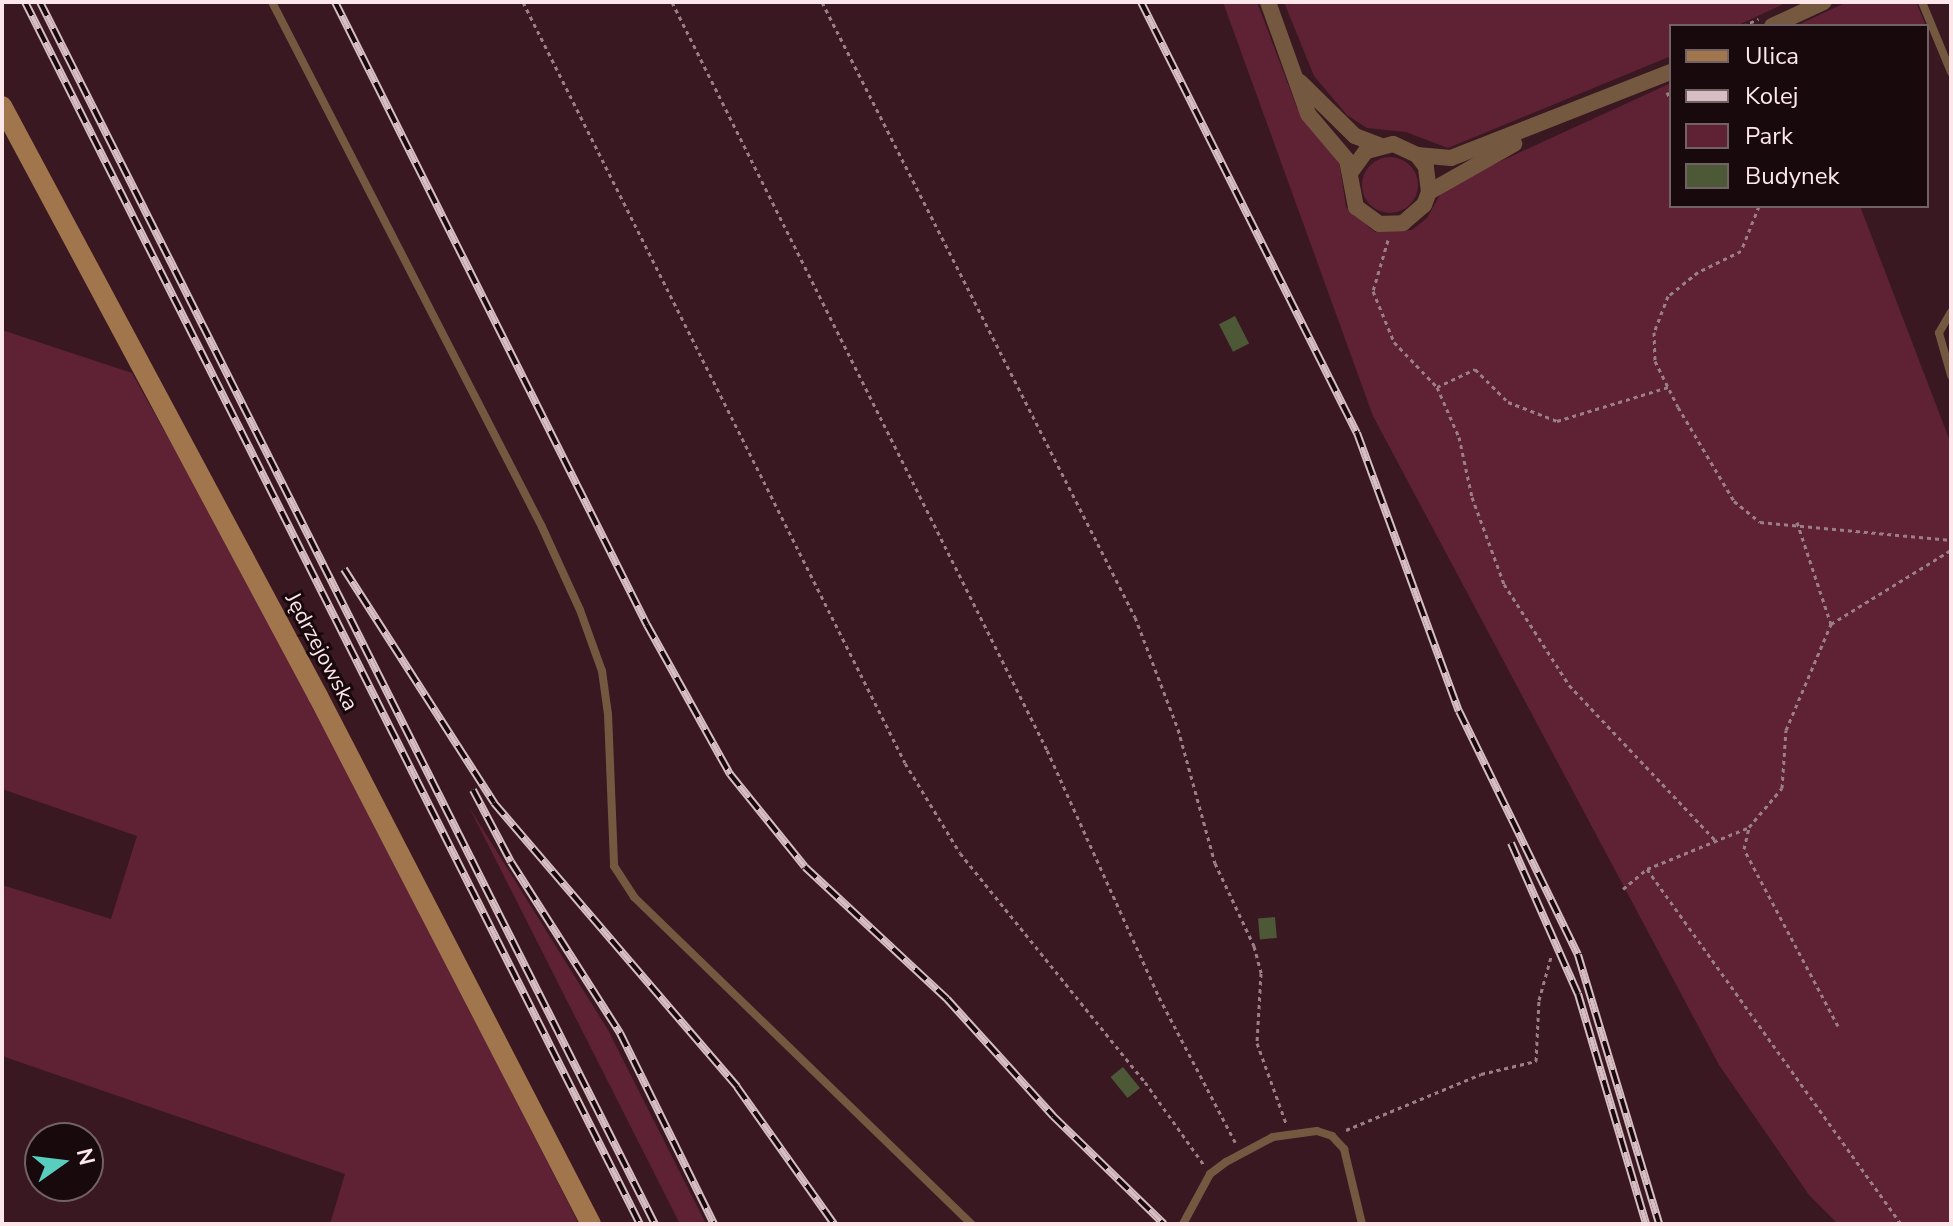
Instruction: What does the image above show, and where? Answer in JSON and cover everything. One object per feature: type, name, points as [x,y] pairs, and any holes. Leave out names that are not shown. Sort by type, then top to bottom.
[{"type":"street","points":[[1268,2],[1308,114],[1340,149],[1351,172],[1356,207],[1366,218],[1393,225],[1415,216],[1429,192],[1550,123]]},
{"type":"street","points":[[1776,24],[1824,2]]},
{"type":"street","points":[[1294,74],[1355,136],[1379,145],[1393,144],[1417,155],[1451,158],[1550,123],[1669,73]]},
{"type":"street","name":"Jędrzejowska","points":[[2,106],[318,696],[591,1224]]},
{"type":"street","points":[[1351,172],[1358,159],[1379,145]]},
{"type":"street","points":[[1417,155],[1426,167],[1429,192]]},
{"type":"lane","points":[[272,2],[542,527],[580,610],[602,671],[608,714],[614,866],[634,897],[972,1224]]},
{"type":"lane","points":[[1922,2],[1951,72]]},
{"type":"lane","points":[[1951,312],[1939,333],[1951,375]]},
{"type":"lane","points":[[1183,1224],[1210,1174],[1241,1153],[1288,1133],[1332,1136],[1344,1149],[1362,1224]]},
{"type":"path","points":[[523,2],[905,763],[960,853],[1145,1082],[1210,1174]]},
{"type":"path","points":[[672,2],[1047,750],[1159,997],[1241,1153]]},
{"type":"path","points":[[822,2],[1135,617],[1178,729],[1215,863],[1254,946],[1261,973],[1257,1043],[1288,1133]]},
{"type":"path","points":[[1758,208],[1741,251],[1698,272],[1668,296],[1654,332],[1655,361],[1734,501],[1760,522],[1797,522],[1951,540]]},
{"type":"path","points":[[1393,225],[1373,291],[1394,342],[1437,387],[1459,437],[1472,497],[1504,584],[1569,685],[1716,841]]},
{"type":"path","points":[[1437,387],[1475,369],[1508,402],[1557,421],[1668,387]]},
{"type":"path","points":[[1797,522],[1831,624]]},
{"type":"path","points":[[1623,889],[1647,869],[1749,827],[1782,788],[1786,730],[1831,624],[1951,550]]},
{"type":"path","points":[[1749,827],[1744,849],[1838,1026]]},
{"type":"path","points":[[1647,869],[1901,1224]]},
{"type":"path","points":[[1332,1136],[1481,1074],[1536,1061],[1539,1000],[1551,957]]},
{"type":"green space","points":[[1223,2],[1257,2],[1297,108],[1339,161],[1346,207],[1375,232],[1412,230],[1427,218],[1441,193],[1488,167],[1669,84],[1669,208],[1861,208],[1951,444],[1951,1224],[1838,1224],[1809,1195],[1719,1065],[1373,416]]},
{"type":"green space","points":[[1284,2],[1788,2],[1740,24],[1669,24],[1669,57],[1448,148],[1406,132],[1367,128],[1347,115],[1314,76]]},
{"type":"green space","points":[[1847,2],[1916,2],[1925,24],[1800,24]]},
{"type":"green space","points":[[1390,157],[1410,165],[1418,185],[1410,205],[1390,213],[1370,205],[1362,185],[1370,165]]},
{"type":"green space","points":[[2,330],[132,373],[278,636],[579,1224],[330,1224],[345,1174],[2,1056],[2,885],[111,919],[137,836],[2,789]]},
{"type":"green space","points":[[469,807],[608,1030],[706,1224],[680,1224]]},
{"type":"building","points":[[1235,316],[1249,344],[1233,352],[1219,324]]},
{"type":"building","points":[[1275,917],[1277,938],[1260,939],[1258,918]]},
{"type":"building","points":[[1123,1067],[1140,1088],[1128,1098],[1111,1077]]},
{"type":"railway","points":[[25,2],[640,1224]]},
{"type":"railway","points":[[40,2],[655,1224]]},
{"type":"railway","points":[[335,2],[647,625],[730,774],[805,867],[947,999],[1053,1116],[1164,1224]]},
{"type":"railway","points":[[1141,2],[1357,433],[1459,711],[1578,955],[1659,1224]]},
{"type":"railway","points":[[344,569],[494,803],[737,1087],[834,1224]]},
{"type":"railway","points":[[473,790],[511,862],[620,1033],[714,1224]]},
{"type":"railway","points":[[1511,843],[1578,994],[1646,1224]]}]
